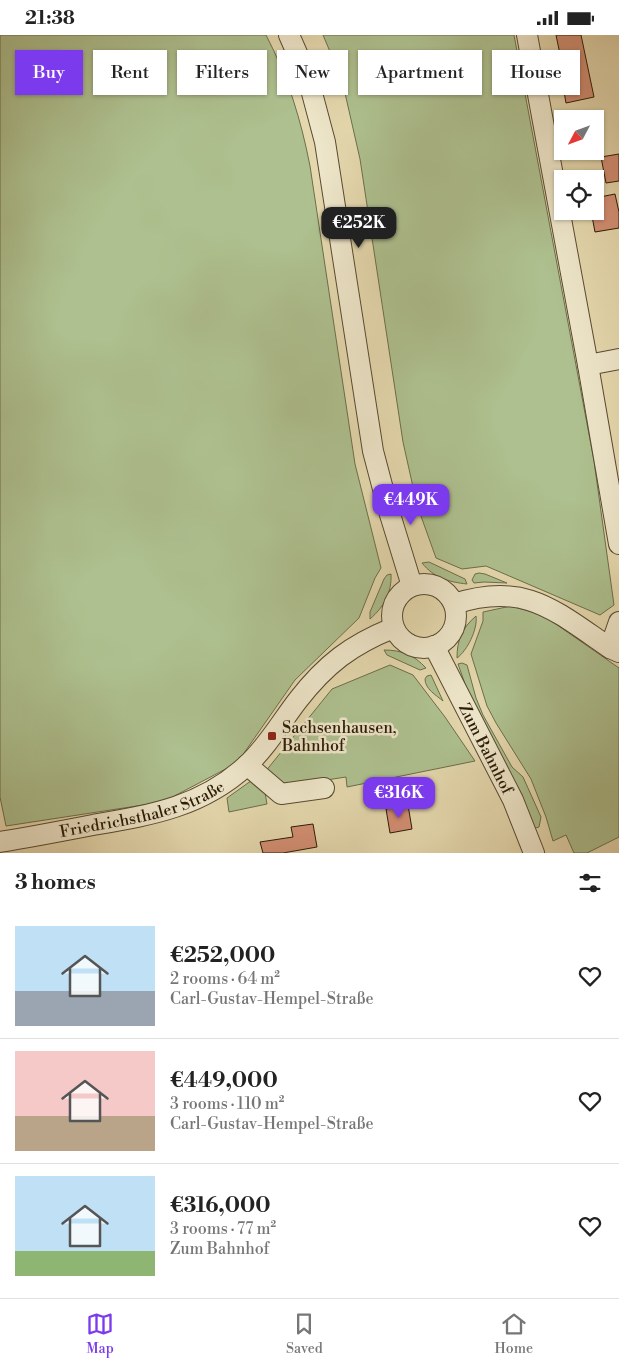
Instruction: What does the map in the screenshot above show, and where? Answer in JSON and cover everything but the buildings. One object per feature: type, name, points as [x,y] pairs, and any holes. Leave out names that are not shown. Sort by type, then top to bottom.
[{"type":"street","points":[[289,35],[308,78],[325,142],[373,451],[412,586]]},
{"type":"street","points":[[527,35],[619,544]]},
{"type":"street","points":[[588,365],[619,359]]},
{"type":"street","points":[[422,583],[432,584],[441,588],[449,595],[454,604],[456,621],[453,630],[442,643],[434,647],[415,647],[406,643],[393,628],[391,618],[392,607],[400,595],[412,586],[422,583]]},
{"type":"street","points":[[454,604],[475,597],[502,595],[527,599],[552,609],[615,650],[619,623]]},
{"type":"street","name":"Friedrichsthaler Straße","points":[[0,842],[171,810],[200,798],[220,786],[247,765],[299,699],[331,663],[358,644],[393,628]]},
{"type":"street","name":"Zum Bahnhof","points":[[434,647],[513,800],[534,853]]},
{"type":"street","points":[[247,765],[281,794],[324,788]]},
{"type":"green space","points":[[0,35],[266,35],[277,58],[277,95],[291,95],[298,115],[310,166],[355,464],[381,568],[359,618],[295,680],[237,763],[163,802],[6,826],[0,797]]},
{"type":"green space","points":[[323,35],[514,35],[517,50],[492,50],[492,95],[525,95],[594,461],[614,605],[600,615],[486,566],[462,569],[436,558],[417,505],[403,442],[360,159],[345,95],[348,95],[348,50],[329,50]]},
{"type":"green space","points":[[429,562],[465,579],[467,584],[437,576],[422,563]]},
{"type":"green space","points":[[479,573],[507,583],[474,583],[472,580],[475,574]]},
{"type":"green space","points":[[391,574],[390,587],[386,599],[370,619],[370,612],[384,579],[387,575]]},
{"type":"green space","points":[[511,606],[543,615],[619,668],[619,837],[587,853],[574,853],[566,835],[553,841],[531,779],[487,706],[471,654],[483,621],[483,612]]},
{"type":"green space","points":[[476,616],[471,639],[457,658],[461,635]]},
{"type":"green space","points":[[384,650],[407,654],[426,668],[420,670],[387,655]]},
{"type":"green space","points":[[458,664],[467,665],[483,715],[512,767],[523,777],[541,817],[539,827],[532,829],[475,712]]},
{"type":"green space","points":[[390,665],[413,675],[475,761],[347,787],[346,777],[287,786],[265,772],[332,689]]},
{"type":"green space","points":[[431,675],[443,701],[425,683],[427,676]]},
{"type":"green space","points":[[255,778],[264,787],[267,804],[229,812],[227,798]]},
{"type":"place","name":"Sachsenhausen, Bahnhof","points":[[272,736]]}]
